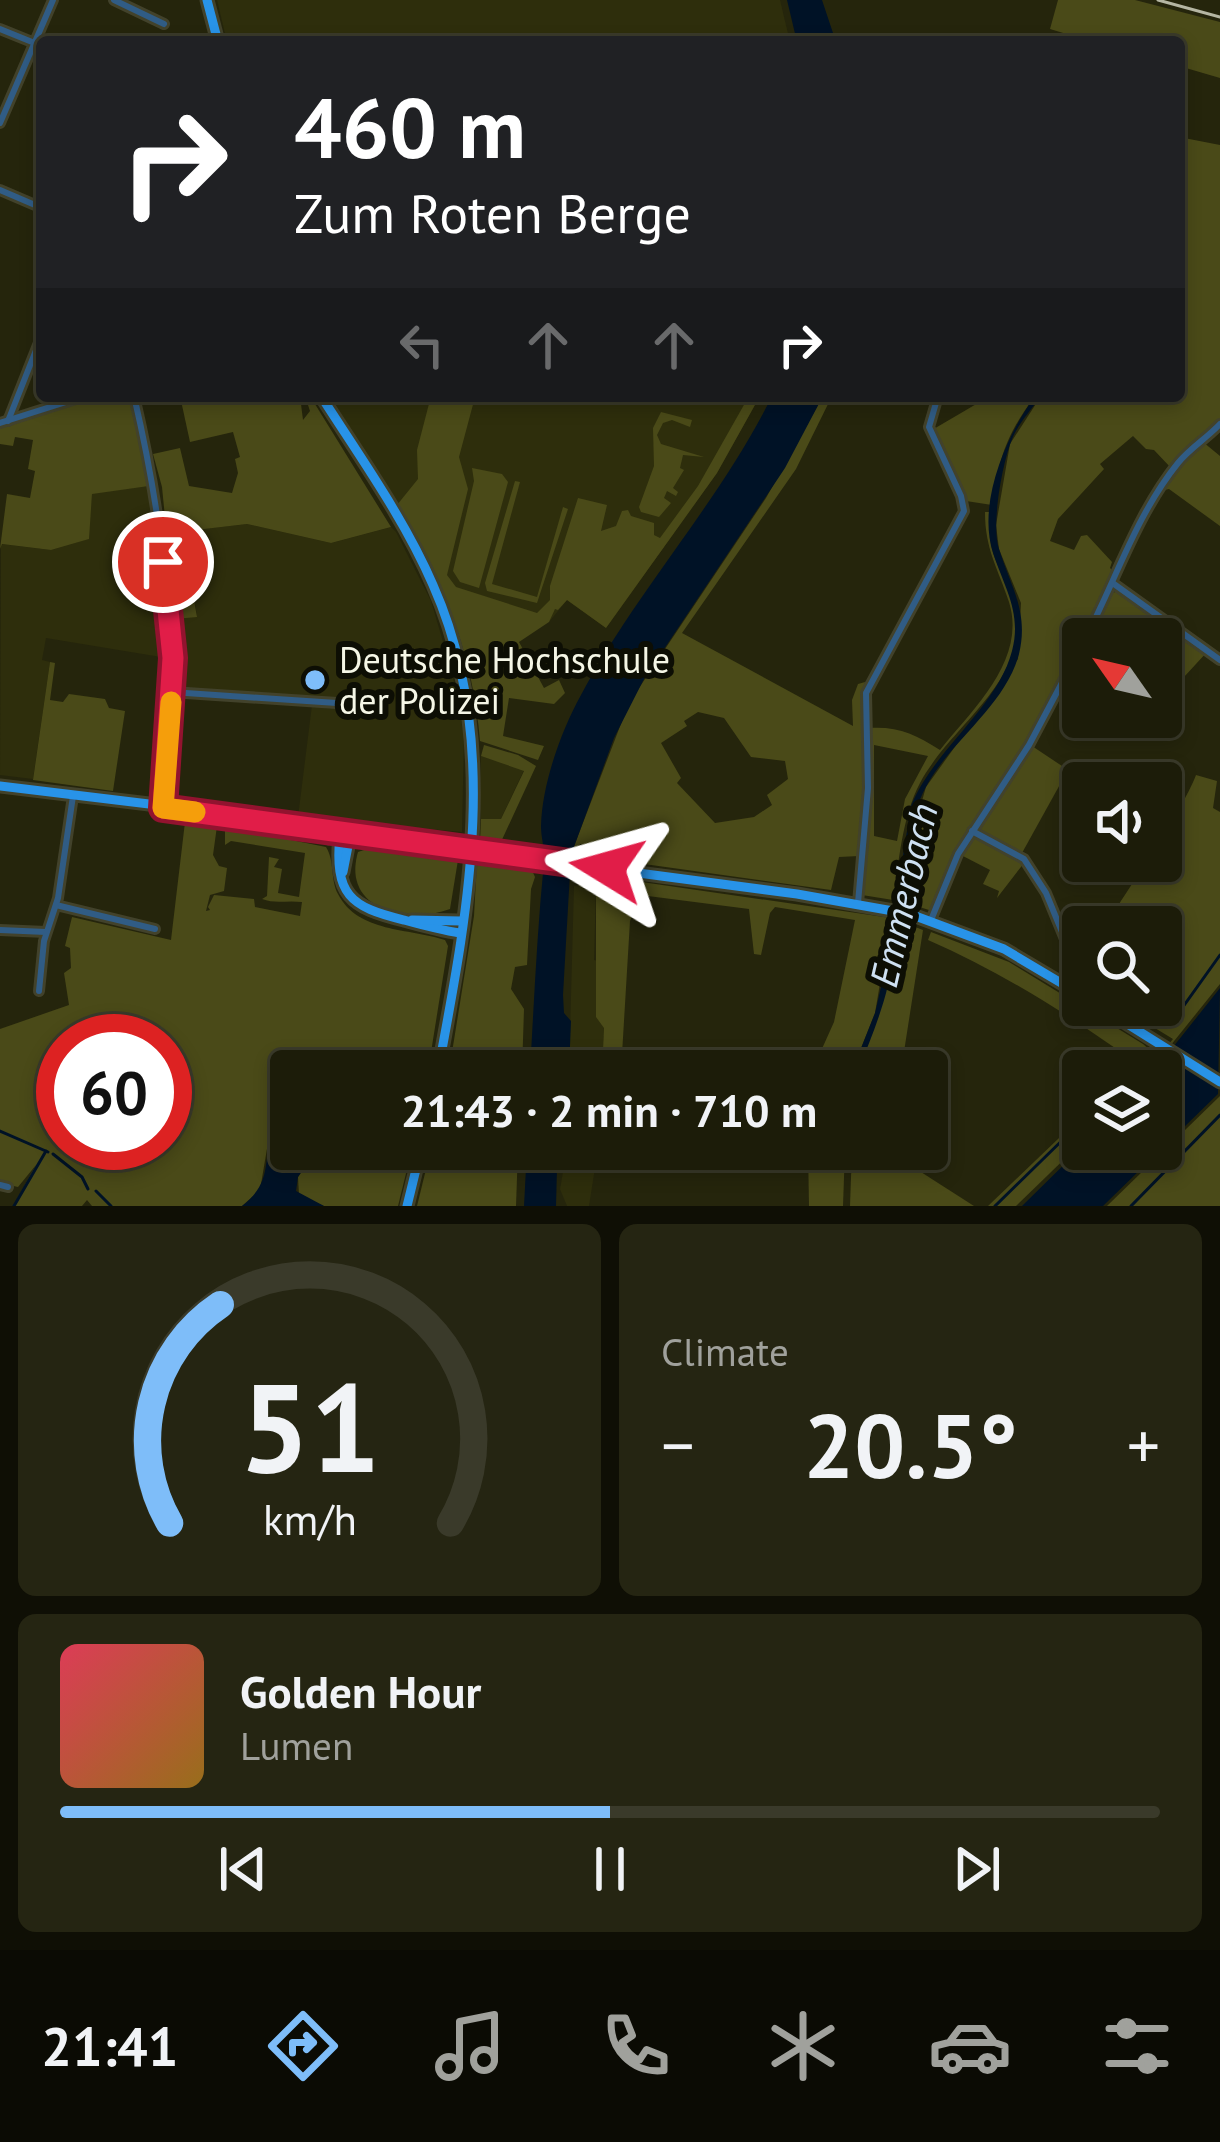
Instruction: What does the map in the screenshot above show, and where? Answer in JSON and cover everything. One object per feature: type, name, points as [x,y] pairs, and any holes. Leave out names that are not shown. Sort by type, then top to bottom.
[{"type":"main road","points":[[207,0],[216,36]]},
{"type":"main road","points":[[325,402],[410,539],[436,590],[457,652],[471,718],[474,825],[441,1050]]},
{"type":"main road","points":[[0,786],[298,828],[329,838],[345,835],[858,903],[931,920],[1016,956],[1062,983]]},
{"type":"main road","points":[[345,835],[347,892],[361,907],[377,915],[460,927]]},
{"type":"main road","points":[[1130,1026],[1220,1082]]},
{"type":"main road","points":[[407,1206],[416,1170]]},
{"type":"street","points":[[41,36],[53,0]]},
{"type":"street","points":[[114,0],[164,24]]},
{"type":"street","points":[[0,29],[36,44]]},
{"type":"street","points":[[0,123],[36,49]]},
{"type":"street","points":[[0,190],[36,205]]},
{"type":"street","points":[[4,422],[36,349]]},
{"type":"street","points":[[4,422],[66,402]]},
{"type":"street","points":[[135,402],[156,500],[173,650],[163,808]]},
{"type":"street","points":[[858,903],[868,788],[866,693],[964,512],[962,496],[928,427],[936,402]]},
{"type":"street","points":[[1096,618],[1159,490],[1191,449],[1219,428]]},
{"type":"street","points":[[1114,584],[1220,660]]},
{"type":"street","points":[[931,920],[953,864],[1029,745],[1062,683]]},
{"type":"street","points":[[171,692],[337,703]]},
{"type":"street","points":[[39,991],[73,796]]},
{"type":"street","points":[[972,831],[1024,859],[1046,893],[1062,933]]},
{"type":"street","points":[[56,905],[155,929]]},
{"type":"street","points":[[0,930],[46,932]]},
{"type":"shaded area","points":[[217,0],[780,0],[789,36],[226,36]]},
{"type":"shaded area","points":[[1058,0],[1135,0],[1220,22],[1220,78],[1185,68],[1185,36],[1073,36],[1050,29]]},
{"type":"shaded area","points":[[1185,138],[1220,145],[1220,420],[1172,469],[1133,436],[1100,464],[1104,469],[1058,519],[1050,541],[1074,550],[1081,536],[1087,535],[1112,562],[1110,568],[1116,574],[1093,618],[1062,618],[1062,675],[1027,741],[955,854],[929,910],[900,901],[907,853],[926,787],[1018,659],[1021,603],[999,549],[996,525],[1010,444],[1037,402],[1185,402]]},
{"type":"shaded area","points":[[79,402],[130,402],[149,486],[92,494],[89,539],[51,550],[2,544],[0,549],[7,494],[30,498],[35,471],[28,469],[33,440],[15,437],[13,446],[0,444],[0,427]]},
{"type":"shaded area","points":[[181,402],[301,402],[303,420],[310,411],[307,402],[314,402],[391,527],[331,543],[247,524],[196,530],[200,576],[190,578],[197,617],[175,619],[162,487],[153,454],[180,448],[189,486],[232,493],[238,473],[235,459],[240,457],[233,432],[190,442]]},
{"type":"shaded area","points":[[332,402],[757,402],[717,473],[606,628],[567,600],[549,622],[446,599],[403,514]]},
{"type":"shaded area","points":[[429,402],[474,402],[459,457],[468,489],[447,575],[456,587],[537,613],[550,600],[550,586],[578,498],[607,505],[601,531],[616,526],[622,511],[628,510],[631,516],[654,523],[654,535],[660,538],[698,486],[746,402],[757,402],[717,473],[606,628],[567,600],[549,622],[519,642],[544,688],[559,680],[565,693],[554,704],[509,698],[503,736],[544,746],[538,760],[480,741],[471,679],[453,618],[397,505],[418,479],[417,450]]},
{"type":"shaded area","points":[[820,402],[829,402],[796,469],[682,633],[853,726],[852,700],[858,684],[865,682],[866,788],[859,856],[839,857],[831,890],[594,857],[593,847],[580,844],[576,855],[571,854],[629,703],[766,498]],"holes":[[[698,712],[724,718],[751,757],[785,761],[788,779],[767,795],[772,805],[754,817],[715,823],[677,783],[681,778],[661,743],[687,726],[684,721]]]},
{"type":"shaded area","points":[[980,402],[1031,402],[1005,448],[992,505],[966,501],[932,430]]},
{"type":"shaded area","points":[[661,412],[692,420],[690,427],[672,420],[663,423],[657,435],[661,444],[704,457],[683,455],[680,468],[684,470],[673,488],[678,492],[676,496],[667,491],[664,498],[671,503],[659,517],[639,507],[654,466],[653,428]]},
{"type":"shaded area","points":[[1203,442],[1220,456],[1220,526],[1169,489],[1160,491],[1181,461]]},
{"type":"shaded area","points":[[472,468],[502,474],[508,482],[479,588],[460,582],[453,571],[474,481]]},
{"type":"shaded area","points":[[515,481],[520,482],[492,584],[537,597],[563,507],[568,509],[537,603],[487,591],[485,583]]},
{"type":"shaded area","points":[[149,486],[167,658],[46,638],[42,660],[50,662],[33,779],[0,775],[1,544],[51,550],[88,539],[92,493]]},
{"type":"shaded area","points":[[985,512],[991,512],[992,549],[1017,617],[1014,651],[993,691],[920,783],[905,825],[893,900],[862,895],[871,778],[868,728],[906,732],[940,750],[1004,664],[1013,623],[990,548]],"holes":[[[874,745],[928,756],[905,799],[897,841],[874,836]]]},
{"type":"shaded area","name":"Deutsche Hochschule der Polizei","points":[[247,524],[331,543],[391,527],[396,532],[431,601],[452,672],[464,737],[462,832],[298,817],[313,697],[176,689],[175,619],[197,616],[190,577],[200,575],[195,530]]},
{"type":"shaded area","points":[[1121,590],[1160,618],[1099,618],[1112,593]]},
{"type":"shaded area","points":[[1182,634],[1207,652],[1182,679]]},
{"type":"shaded area","points":[[50,662],[55,663],[50,700],[63,702],[69,694],[105,699],[109,708],[125,711],[113,791],[33,780]]},
{"type":"shaded area","points":[[484,745],[536,766],[500,844],[480,842],[481,819],[501,819],[524,771],[481,756]]},
{"type":"shaded area","points":[[1032,746],[1062,766],[1062,781],[1022,853],[978,829]]},
{"type":"shaded area","points":[[481,756],[524,770],[501,819],[481,819]]},
{"type":"shaded area","points":[[1196,775],[1217,781],[1213,808],[1220,812],[1220,984],[1164,1050],[1173,1039],[1152,1026],[1182,1026],[1182,906],[1118,906],[1133,882],[1182,882],[1182,802]]},
{"type":"shaded area","points":[[185,822],[217,826],[213,855],[219,866],[227,868],[224,891],[210,895],[206,911],[214,895],[254,899],[255,907],[300,916],[302,902],[262,899],[267,896],[269,857],[279,859],[274,867],[282,869],[278,893],[299,897],[305,853],[231,841],[225,845],[225,828],[326,847],[338,894],[358,916],[445,940],[448,946],[431,1050],[270,1050],[270,1136],[260,1190],[242,1206],[92,1206],[87,1200],[82,1206],[13,1206],[36,1165],[36,1170],[192,1170],[192,1014],[43,1014],[69,1005],[64,973],[71,968],[70,948],[65,946],[72,917],[171,940]]},
{"type":"shaded area","points":[[975,836],[1024,863],[997,898],[999,891],[983,884],[990,870],[961,855]]},
{"type":"shaded area","points":[[370,848],[458,860],[450,909],[433,914],[398,913],[369,900],[355,872],[358,852]]},
{"type":"shaded area","points":[[477,861],[530,866],[535,877],[527,965],[515,967],[511,989],[524,1009],[523,1050],[452,1050],[474,916]]},
{"type":"shaded area","points":[[578,874],[891,918],[875,1013],[860,1050],[821,1050],[834,1022],[855,920],[775,907],[761,955],[754,954],[749,909],[640,895],[630,921],[622,1050],[603,1050],[604,1028],[596,1017],[596,888],[579,886]]},
{"type":"shaded area","points":[[574,886],[596,887],[594,960],[598,961],[603,1050],[570,1050]]},
{"type":"shaded area","points":[[897,920],[923,930],[904,1050],[865,1050],[887,986]]},
{"type":"shaded area","points":[[931,932],[1009,962],[1062,994],[1062,1013],[928,940]]},
{"type":"shaded area","points":[[36,1016],[36,1165],[18,1187],[0,1183],[0,1029]]},
{"type":"shaded area","points":[[1083,1026],[1114,1026],[1150,1050],[1118,1050]]},
{"type":"shaded area","points":[[1220,1096],[1220,1206],[1107,1206],[1144,1170],[1182,1170],[1182,1133]]},
{"type":"shaded area","points":[[1062,1135],[1062,1161],[1016,1206],[988,1206]]},
{"type":"shaded area","points":[[303,1170],[407,1170],[398,1206],[324,1206],[299,1195],[298,1177]]},
{"type":"shaded area","points":[[426,1170],[517,1170],[516,1206],[417,1206]]},
{"type":"shaded area","points":[[563,1170],[595,1170],[589,1206],[567,1206],[560,1189]]},
{"type":"shaded area","points":[[808,1170],[844,1170],[843,1206],[809,1206]]},
{"type":"shaded area","points":[[851,1170],[918,1170],[974,1206],[850,1206]]},
{"type":"water","points":[[787,0],[822,0],[834,36],[796,36]]},
{"type":"water","points":[[769,402],[820,402],[785,468],[644,679],[614,738],[571,855],[563,995],[564,1013],[571,1021],[570,1050],[531,1050],[544,862],[542,810],[560,741],[603,656],[729,472]]},
{"type":"water","points":[[1031,402],[1037,402],[1008,452],[997,511],[999,549],[1022,625],[1019,654],[999,694],[940,765],[918,805],[907,849],[888,985],[866,1050],[860,1050],[884,974],[911,806],[934,766],[993,691],[1012,651],[1014,613],[989,534],[992,492],[1005,450]]},
{"type":"water","points":[[1220,988],[1218,1094],[1182,1129],[1182,1050],[1171,1050]]},
{"type":"water","points":[[270,1142],[270,1170],[303,1170],[296,1191],[324,1206],[242,1206],[263,1179]]},
{"type":"water","points":[[1062,1167],[1140,1170],[1103,1206],[1022,1206]]},
{"type":"water","points":[[526,1170],[557,1170],[556,1206],[524,1206]]},
{"type":"waterway","points":[[1182,1008],[1220,955]]},
{"type":"waterway","points":[[1131,1206],[1220,1115]]},
{"type":"waterway","points":[[0,1131],[36,1147]]},
{"type":"waterway","points":[[995,1206],[1062,1141]]},
{"type":"waterway","points":[[14,1206],[36,1168]]},
{"type":"waterway","points":[[73,1170],[88,1189]]},
{"type":"waterway","points":[[96,1191],[111,1206]]},
{"type":"railway","points":[[1158,0],[1220,17]]},
{"type":"slow traffic","points":[[171,702],[163,808],[195,812]]},
{"type":"place","name":"Deutsche Hochschule der Polizei","points":[[315,680]]},
{"type":"route","points":[[163,562],[173,658],[163,808],[607,868]]},
{"type":"water label","name":"Emmerbach","points":[[903,895]]}]
